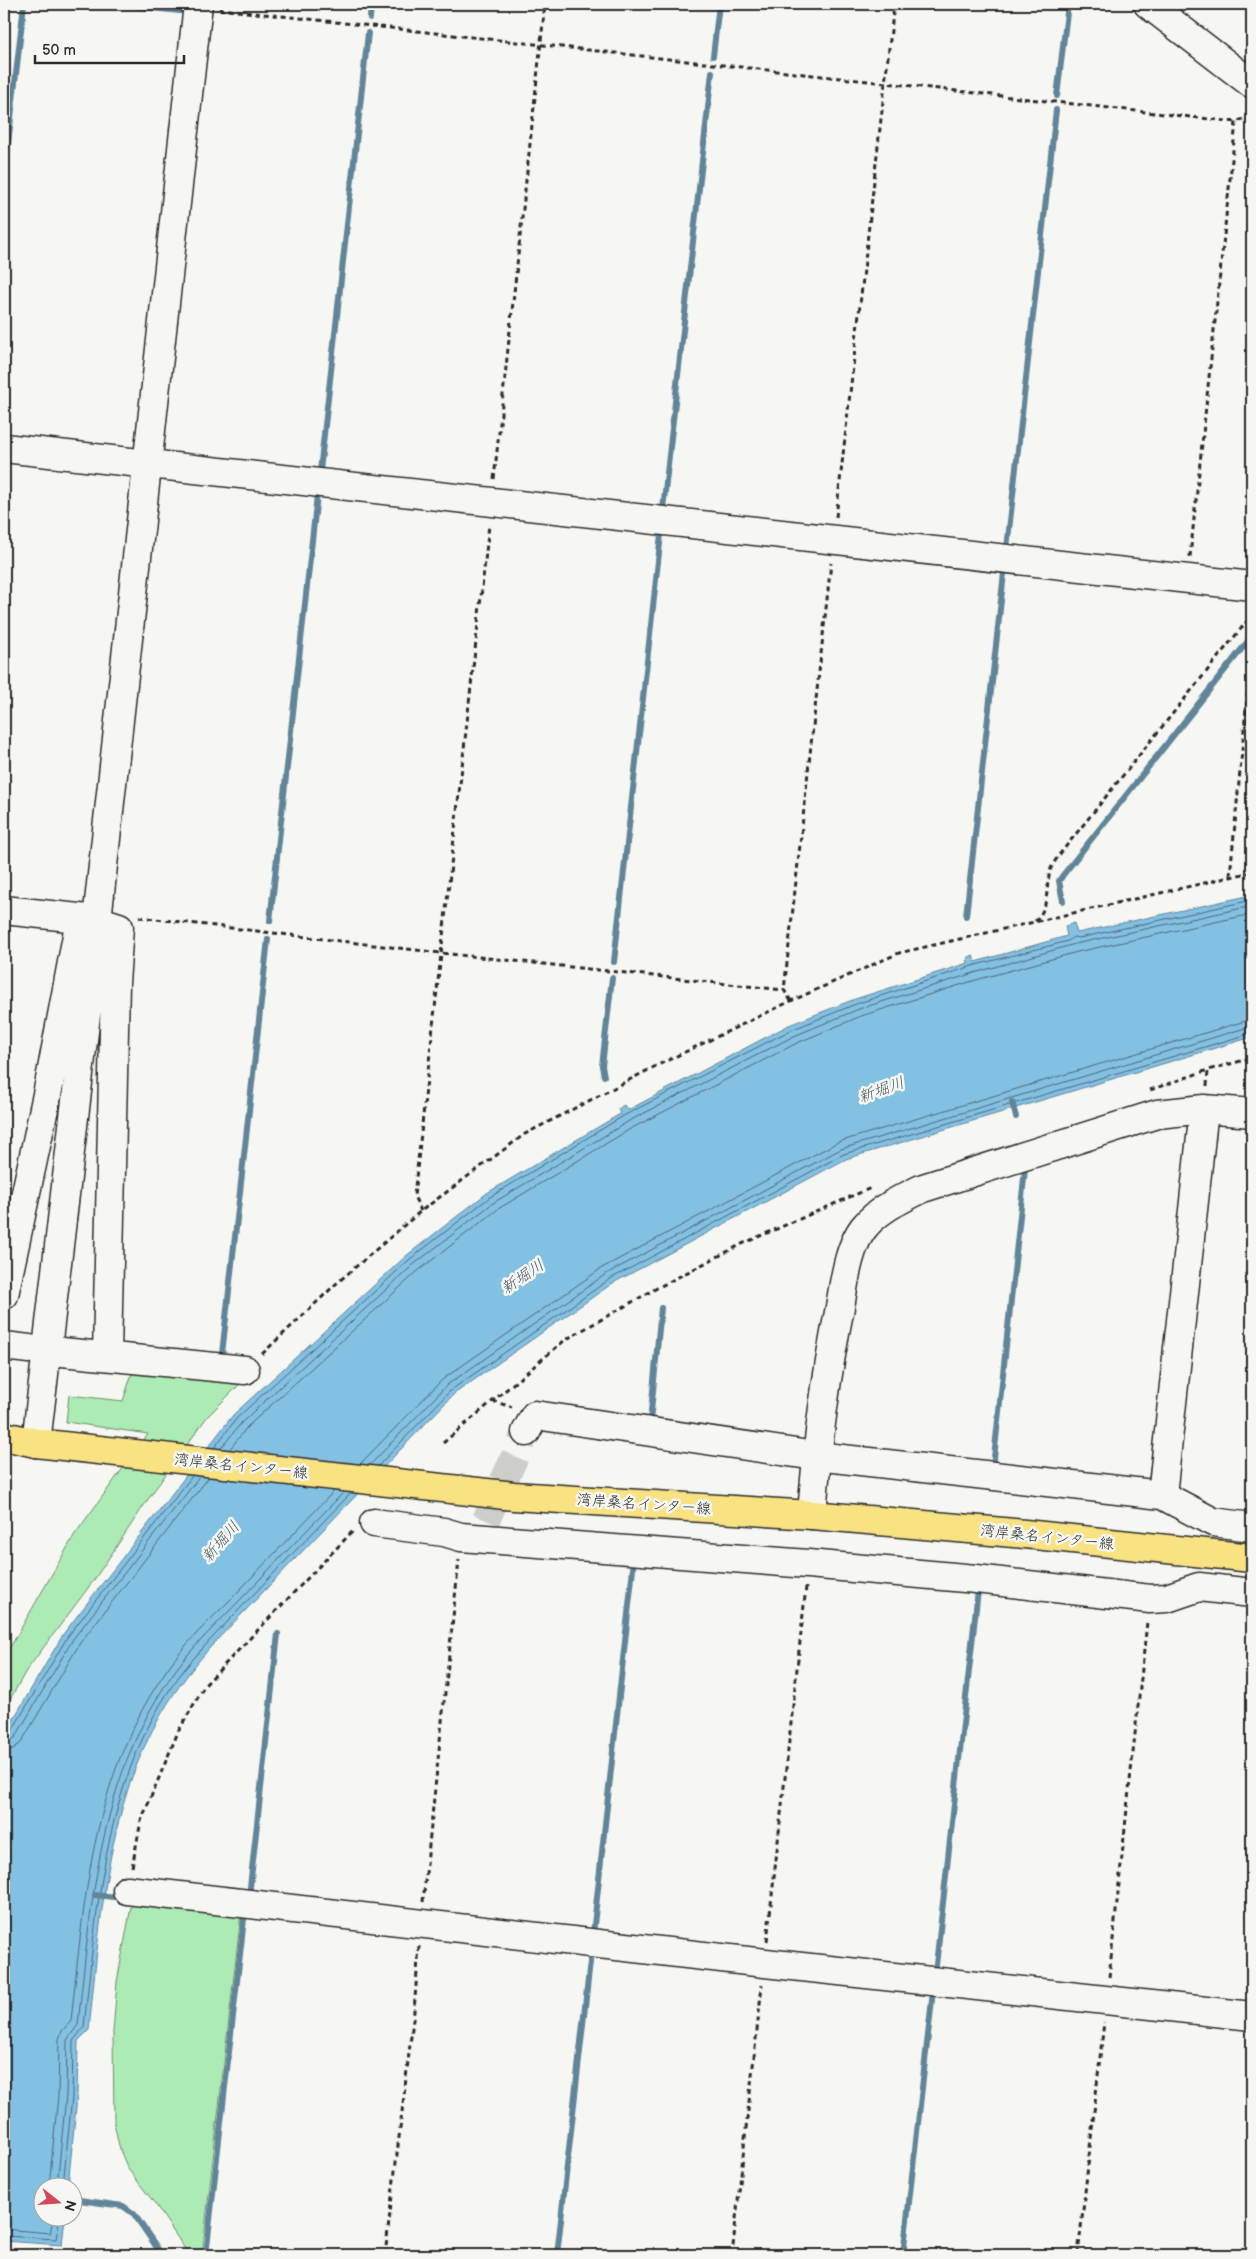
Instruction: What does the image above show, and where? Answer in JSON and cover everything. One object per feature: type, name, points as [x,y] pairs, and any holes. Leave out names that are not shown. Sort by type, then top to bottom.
[{"type":"main road","name":"湾岸桑名インター線","points":[[4,1436],[36,1443],[124,1454],[514,1496],[812,1515],[1025,1534],[1252,1558]]},
{"type":"street","points":[[1148,4],[1252,84]]},
{"type":"street","points":[[36,1443],[97,920],[198,5]]},
{"type":"street","points":[[4,448],[148,466],[1252,586]]},
{"type":"street","points":[[4,910],[97,920],[119,927],[115,984],[107,1355]]},
{"type":"street","points":[[4,1295],[49,1086],[78,930],[97,920]]},
{"type":"street","points":[[1162,1494],[1204,1109]]},
{"type":"street","points":[[812,1515],[816,1456],[832,1345],[849,1259],[865,1226],[894,1202],[923,1188],[1157,1114],[1204,1109],[1252,1113]]},
{"type":"street","points":[[62,1352],[245,1370]]},
{"type":"street","points":[[526,1432],[534,1415],[816,1456],[1162,1494],[1213,1522],[1252,1527]]},
{"type":"street","points":[[374,1524],[444,1532],[476,1532],[976,1579],[1150,1599],[1167,1598],[1199,1587],[1252,1593]]},
{"type":"street","points":[[127,1890],[765,1963],[1252,2016]]},
{"type":"path","points":[[421,1211],[414,1196],[546,4]]},
{"type":"path","points":[[791,1000],[784,990],[894,4]]},
{"type":"path","points":[[198,5],[1236,122],[1252,118]]},
{"type":"path","points":[[1188,579],[1236,122]]},
{"type":"path","points":[[1035,921],[1041,915],[1046,904],[1050,871],[1059,855],[1252,616]]},
{"type":"path","points":[[1230,876],[1252,661]]},
{"type":"path","points":[[245,1370],[338,1282],[421,1211],[525,1134],[658,1065],[791,1000],[899,953],[1252,872]]},
{"type":"path","points":[[131,916],[441,953],[784,990]]},
{"type":"path","points":[[1142,1092],[1208,1070],[1252,1058]]},
{"type":"path","points":[[1204,1109],[1208,1070]]},
{"type":"path","points":[[443,1443],[565,1340],[657,1288],[742,1244],[882,1184]]},
{"type":"path","points":[[127,1890],[141,1821],[178,1732],[205,1685],[336,1547],[360,1526],[374,1524]]},
{"type":"path","points":[[385,2255],[414,2011],[421,1924],[476,1532]]},
{"type":"path","points":[[732,2255],[808,1564]]},
{"type":"path","points":[[1078,2255],[1150,1599]]},
{"type":"green space","points":[[134,1367],[233,1379],[239,1385],[207,1417],[153,1492],[94,1580],[26,1671],[4,1710],[4,1658],[75,1534],[148,1434],[66,1422],[69,1395],[123,1401]]},
{"type":"green space","points":[[132,1901],[241,1914],[202,2255],[189,2255],[156,2205],[128,2169],[120,2150],[114,2123],[113,2032],[117,1982]]},
{"type":"water","name":"新堀川","points":[[1252,895],[1252,1037],[846,1159],[613,1283],[454,1394],[214,1643],[186,1676],[162,1713],[143,1749],[117,1827],[102,1908],[89,2030],[78,2041],[77,2097],[69,2176],[32,2176],[32,2226],[64,2226],[62,2245],[4,2241],[4,1735],[64,1633],[233,1415],[406,1256],[487,1193],[620,1114],[618,1109],[624,1105],[628,1110],[789,1025],[855,999],[968,963],[967,958],[973,955],[975,962],[1067,936],[1065,926],[1074,923],[1077,933]]},
{"type":"waterway","points":[[4,179],[24,4]]},
{"type":"waterway","points":[[113,4],[180,11]]},
{"type":"waterway","points":[[370,18],[371,4]]},
{"type":"waterway","points":[[713,56],[719,4]]},
{"type":"waterway","points":[[1057,96],[1068,4]]},
{"type":"waterway","points":[[320,471],[368,33]]},
{"type":"waterway","points":[[663,509],[712,72]]},
{"type":"waterway","points":[[1007,548],[1056,110]]},
{"type":"waterway","points":[[270,921],[317,495]]},
{"type":"waterway","points":[[614,962],[661,534]]},
{"type":"waterway","points":[[966,916],[1004,573]]},
{"type":"waterway","points":[[1063,901],[1059,881],[1063,875],[1252,636]]},
{"type":"waterway","points":[[221,1363],[268,939]]},
{"type":"waterway","points":[[604,1076],[602,1066],[612,978]]},
{"type":"waterway","points":[[1012,1102],[1016,1117]]},
{"type":"waterway","points":[[993,1467],[1025,1169]]},
{"type":"waterway","points":[[650,1422],[661,1308]]},
{"type":"waterway","points":[[593,1934],[634,1559]]},
{"type":"waterway","points":[[935,1974],[978,1590]]},
{"type":"waterway","points":[[249,1896],[278,1634]]},
{"type":"waterway","points":[[95,1895],[114,1897]]},
{"type":"waterway","points":[[206,2255],[245,1910]]},
{"type":"waterway","points":[[557,2255],[591,1953]]},
{"type":"waterway","points":[[903,2255],[933,1991]]},
{"type":"waterway","points":[[82,2200],[123,2206],[134,2214],[162,2255]]},
{"type":"waterway","points":[[1250,2255],[1252,2239]]},
{"type":"tunnel","points":[[486,1520],[526,1432]]}]
